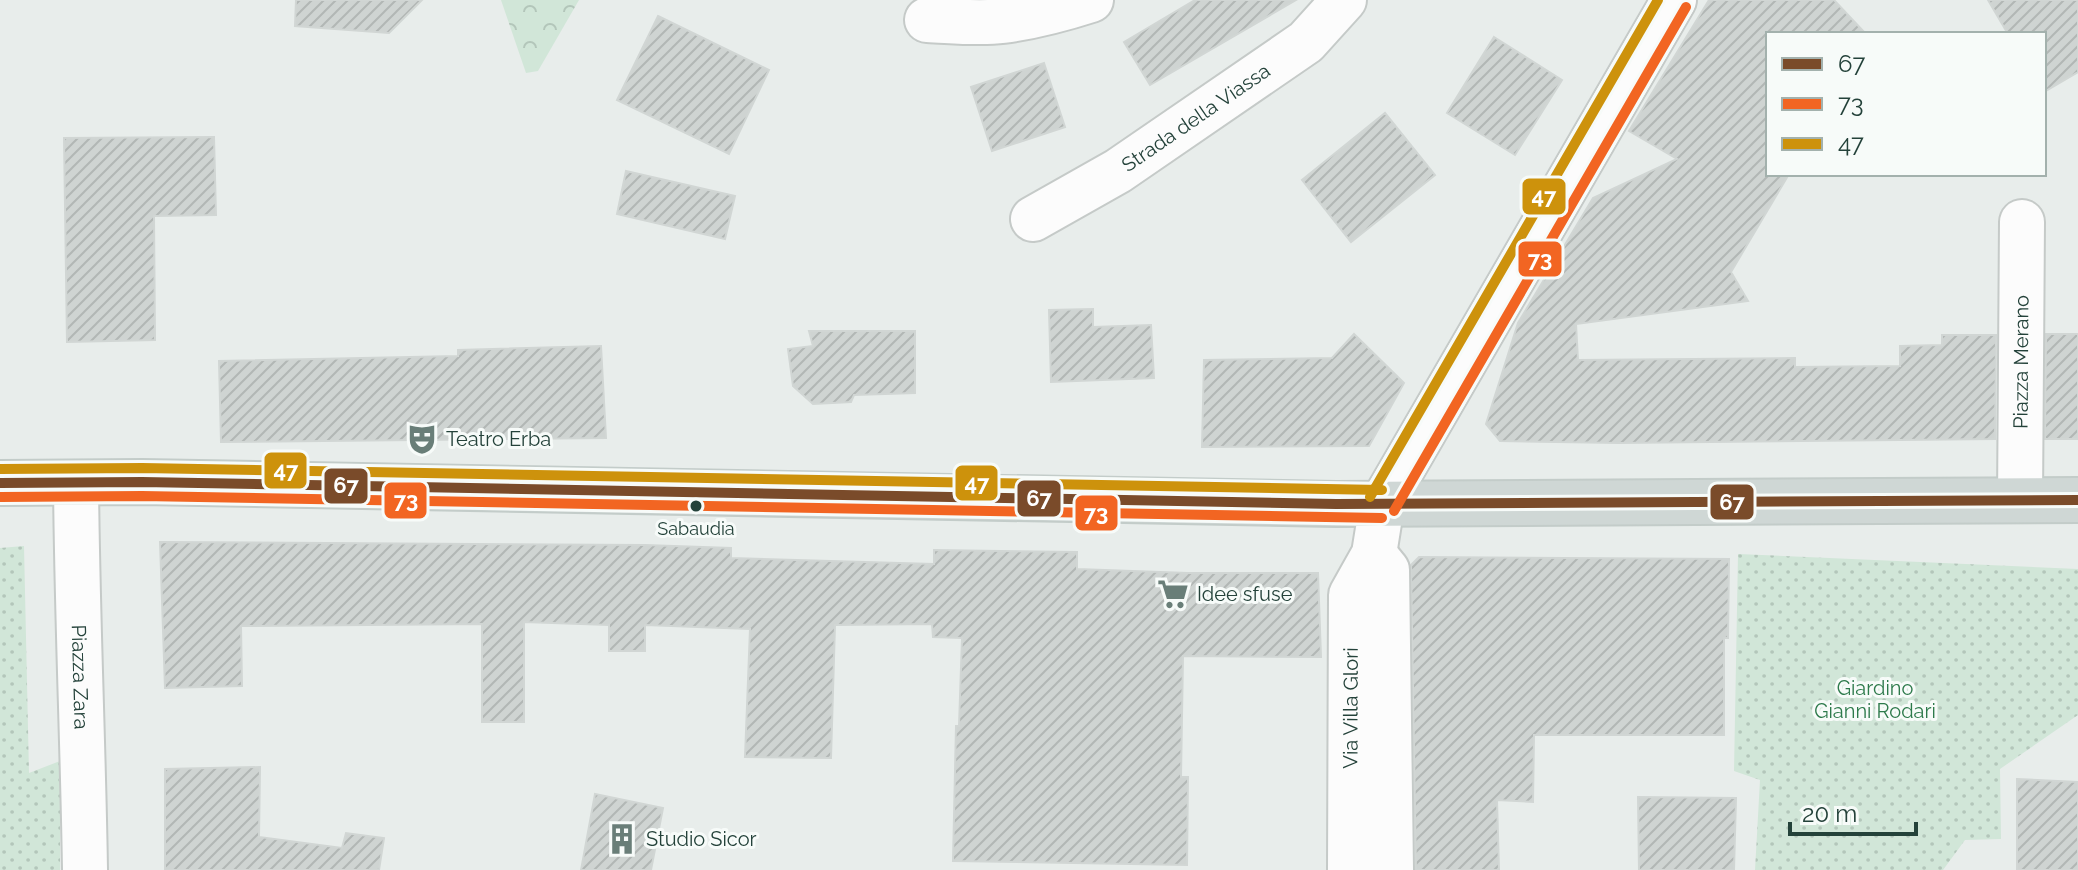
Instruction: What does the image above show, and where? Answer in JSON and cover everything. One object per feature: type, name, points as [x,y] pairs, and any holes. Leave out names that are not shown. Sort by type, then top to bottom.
[{"type":"main road","points":[[0,483],[142,482],[1382,504],[2078,500]]},
{"type":"street","points":[[927,20],[1003,21],[1091,0]]},
{"type":"street","name":"Strada della Viassa","points":[[1033,219],[1118,171],[1306,42],[1344,0]]},
{"type":"street","points":[[1382,504],[1674,0]]},
{"type":"street","name":"Piazza Merano","points":[[2020,500],[2022,222]]},
{"type":"street","name":"Piazza Zara","points":[[76,483],[85,870]]},
{"type":"street","name":"Via Villa Glori","points":[[1350,870],[1351,595],[1374,554],[1382,504]]},
{"type":"street","name":"Via Villa Glori","points":[[1374,554],[1387,570],[1391,870]]},
{"type":"green space","points":[[501,0],[579,0],[538,71],[526,73]]},
{"type":"green space","points":[[24,546],[29,773],[60,761],[60,870],[0,870],[0,548]]},
{"type":"green space","name":"Giardino Gianni Rodari","points":[[1738,554],[2078,569],[2078,715],[2000,769],[2001,839],[1965,840],[1943,870],[1755,870],[1760,780],[1734,771]]},
{"type":"building","points":[[296,0],[422,0],[389,33],[295,26]]},
{"type":"building","points":[[1195,0],[1296,0],[1150,85],[1124,42]]},
{"type":"building","points":[[1709,0],[1834,0],[1864,32],[1766,32],[1766,176],[1788,176],[1731,272],[1748,301],[1576,324],[1578,360],[1795,358],[1795,367],[1900,366],[1900,346],[1942,345],[1942,335],[1996,335],[1995,439],[1619,443],[1500,441],[1486,424],[1518,323],[1593,198],[1677,159],[1629,131]]},
{"type":"building","points":[[1988,0],[2078,0],[2078,72],[2046,91],[2046,32],[2007,32]]},
{"type":"building","points":[[658,16],[769,70],[729,154],[617,100]]},
{"type":"building","points":[[1494,37],[1562,80],[1515,155],[1447,113]]},
{"type":"building","points":[[1044,63],[1065,127],[992,151],[971,87]]},
{"type":"building","points":[[1385,113],[1435,175],[1351,242],[1302,180]]},
{"type":"building","points":[[214,137],[216,215],[154,216],[155,340],[67,342],[64,138]]},
{"type":"building","points":[[626,171],[735,196],[725,239],[617,214]]},
{"type":"building","points":[[1093,309],[1093,327],[1151,325],[1154,378],[1051,382],[1049,310]]},
{"type":"building","points":[[809,331],[915,331],[915,393],[854,395],[851,402],[813,404],[793,386],[788,349],[813,346]]},
{"type":"building","points":[[1354,334],[1404,383],[1369,446],[1202,447],[1204,360],[1332,358]]},
{"type":"building","points":[[2046,334],[2078,334],[2078,439],[2045,439]]},
{"type":"building","points":[[601,346],[606,438],[221,442],[219,361],[458,356],[458,350]]},
{"type":"building","points":[[160,542],[645,545],[731,548],[731,558],[934,564],[934,550],[1077,552],[1077,569],[1318,573],[1321,657],[1183,656],[1181,777],[1188,777],[1187,865],[953,861],[956,726],[959,726],[962,638],[933,637],[932,624],[835,625],[831,758],[745,757],[750,629],[645,625],[645,651],[609,651],[609,625],[524,622],[524,722],[482,722],[482,624],[241,626],[242,686],[165,688]]},
{"type":"building","points":[[1419,557],[1729,559],[1728,638],[1724,638],[1724,735],[1534,735],[1533,802],[1497,800],[1499,870],[1416,870],[1411,565]]},
{"type":"building","points":[[260,767],[259,837],[342,848],[346,833],[384,838],[379,870],[165,870],[165,769]]},
{"type":"building","points":[[2017,779],[2078,782],[2078,870],[2017,870]]},
{"type":"building","name":"Studio Sicor","points":[[595,794],[663,808],[651,870],[581,870]]},
{"type":"building","points":[[1638,797],[1736,798],[1734,870],[1639,870]]},
{"type":"transit line","name":"47","points":[[1370,497],[1658,0]]},
{"type":"transit line","name":"73","points":[[1394,511],[1686,7]]},
{"type":"transit line","name":"47","points":[[0,469],[142,468],[1382,490]]},
{"type":"transit line","name":"67","points":[[0,483],[142,482],[1336,504],[2078,500]]},
{"type":"transit line","name":"73","points":[[0,497],[142,496],[1382,518]]},
{"type":"place","name":"Teatro Erba","points":[[422,439]]},
{"type":"place","name":"Sabaudia","points":[[696,506]]},
{"type":"place","name":"Idee sfuse","points":[[1173,594]]},
{"type":"place","name":"Studio Sicor","points":[[622,839]]}]
